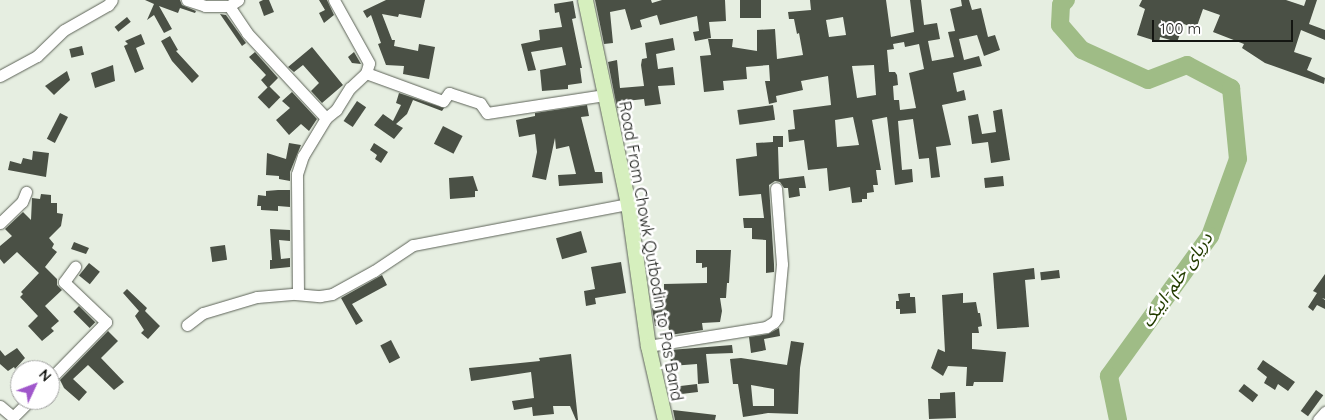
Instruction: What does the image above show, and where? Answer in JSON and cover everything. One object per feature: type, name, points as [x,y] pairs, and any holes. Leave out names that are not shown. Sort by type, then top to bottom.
[{"type":"main road","name":"Road From Chowk Qutbodin to Pas Band","points":[[585,0],[628,204],[648,346],[665,420]]},
{"type":"street","points":[[1,72],[37,56],[64,30],[108,5],[112,0]]},
{"type":"street","points":[[187,0],[205,6],[233,3],[247,33],[326,118]]},
{"type":"street","points":[[298,294],[297,174],[303,156],[326,118],[336,110],[350,88],[366,73],[369,63],[334,0]]},
{"type":"street","points":[[366,73],[443,101],[450,93],[480,103],[487,113],[604,95]]},
{"type":"street","points":[[648,346],[766,327],[774,322],[777,318],[782,264],[776,188]]},
{"type":"street","points":[[0,223],[22,202],[26,192]]},
{"type":"street","points":[[187,325],[203,313],[257,297],[298,294],[320,296],[332,294],[374,271],[413,245],[628,204]]},
{"type":"street","points":[[60,369],[106,322],[64,282],[75,267]]},
{"type":"street","points":[[0,406],[13,417],[20,410]]},
{"type":"building","points":[[145,0],[180,0],[182,5],[196,11],[195,13],[180,8],[178,13],[159,6],[172,29],[164,33],[154,15],[147,20],[154,4]]},
{"type":"building","points":[[269,0],[274,12],[264,16],[259,2]]},
{"type":"building","points":[[319,0],[327,0],[334,15],[324,23],[319,13],[325,10]]},
{"type":"building","points":[[386,0],[425,0],[421,18],[399,14],[398,17],[382,14],[392,40],[395,40],[394,46],[418,51],[419,44],[435,47],[429,79],[403,74],[404,66],[386,65],[378,44],[381,43],[371,15],[367,18],[363,11]]},
{"type":"building","points":[[595,0],[651,0],[652,3],[662,0],[725,0],[726,21],[709,22],[711,38],[695,41],[693,32],[699,31],[697,16],[660,25],[657,15],[640,20],[642,27],[631,30],[625,9],[610,12],[613,43],[604,44]]},
{"type":"building","points":[[740,0],[761,0],[761,18],[740,18]]},
{"type":"building","points":[[810,0],[886,0],[891,37],[914,32],[910,0],[921,0],[924,25],[937,23],[940,39],[928,41],[932,61],[954,57],[948,32],[955,31],[950,9],[962,6],[961,0],[969,0],[972,10],[981,8],[988,37],[995,35],[1000,50],[984,56],[977,35],[959,39],[964,60],[979,56],[982,66],[953,73],[957,92],[964,90],[966,100],[942,105],[951,145],[936,147],[940,177],[931,178],[929,158],[919,159],[913,119],[898,121],[902,170],[912,169],[913,182],[895,185],[887,117],[872,120],[881,170],[876,170],[878,185],[873,185],[874,192],[867,193],[867,199],[862,199],[862,202],[852,203],[850,187],[829,191],[827,168],[808,170],[804,140],[789,142],[788,130],[795,129],[793,110],[831,105],[828,76],[801,81],[803,90],[776,96],[777,102],[769,104],[765,81],[770,81],[769,65],[746,67],[747,79],[723,81],[724,90],[704,92],[700,56],[711,55],[708,39],[733,39],[732,47],[757,51],[757,30],[775,29],[777,59],[803,55],[799,33],[797,34],[794,19],[789,19],[788,12],[811,10]],"holes":[[[843,17],[846,35],[829,37],[826,20]],[[904,42],[905,47],[919,44],[924,69],[909,73],[916,108],[900,110],[899,100],[894,100],[893,86],[898,85],[897,75],[895,72],[889,72],[887,50],[894,49],[893,44]],[[874,65],[876,95],[857,98],[852,66]],[[853,117],[859,145],[837,147],[835,120]]]},
{"type":"building","points":[[1142,0],[1286,0],[1304,6],[1306,0],[1317,0],[1309,24],[1325,30],[1325,40],[1301,30],[1294,52],[1312,58],[1307,70],[1325,78],[1324,84],[1265,63],[1242,48],[1244,44],[1213,32],[1220,15],[1203,9],[1196,29],[1184,24],[1177,42],[1160,37],[1159,42],[1137,35],[1145,9],[1139,6]]},
{"type":"building","points":[[573,1],[576,18],[572,19],[582,68],[580,68],[582,83],[568,85],[568,89],[542,91],[540,70],[566,65],[562,47],[531,52],[536,70],[528,71],[521,44],[540,40],[539,30],[562,27],[559,12],[555,13],[554,4]]},
{"type":"building","points":[[220,14],[226,15],[246,43],[242,46]]},
{"type":"building","points":[[127,17],[131,22],[118,32],[115,27]]},
{"type":"building","points":[[141,34],[145,44],[136,48],[144,69],[135,73],[124,46],[128,44],[125,41]]},
{"type":"building","points":[[170,36],[178,50],[176,51],[199,76],[192,83],[172,61],[161,41]]},
{"type":"building","points":[[673,38],[675,50],[656,54],[658,69],[673,67],[675,85],[658,86],[661,104],[645,106],[644,99],[626,101],[627,106],[617,108],[608,62],[617,60],[620,88],[644,86],[641,65],[642,59],[647,58],[645,43]]},
{"type":"building","points":[[82,46],[84,55],[71,58],[69,49]]},
{"type":"building","points":[[312,47],[343,85],[322,103],[311,91],[319,83],[303,65],[294,72],[288,67]]},
{"type":"building","points":[[255,52],[278,78],[268,88],[261,80],[266,75],[249,57]]},
{"type":"building","points":[[354,52],[361,64],[352,63],[348,57]]},
{"type":"building","points":[[113,65],[115,81],[95,88],[91,73]]},
{"type":"building","points":[[67,71],[70,80],[54,95],[45,86]]},
{"type":"building","points":[[269,86],[280,97],[269,109],[258,97]]},
{"type":"building","points":[[292,92],[317,119],[309,131],[301,124],[289,135],[276,120],[290,108],[282,101]]},
{"type":"building","points":[[399,93],[444,108],[442,111],[413,100],[407,114],[396,124],[403,128],[394,139],[374,125],[383,114],[393,121],[401,105],[396,103]]},
{"type":"building","points":[[357,101],[366,107],[353,127],[344,121]]},
{"type":"building","points":[[587,105],[589,116],[581,117],[595,172],[602,172],[603,183],[559,186],[558,175],[576,174],[569,146],[556,149],[555,138],[546,180],[532,177],[537,152],[535,134],[519,137],[516,120],[535,116],[535,113]]},
{"type":"building","points":[[773,105],[775,120],[739,125],[737,110]]},
{"type":"building","points":[[1002,109],[1010,160],[991,163],[988,142],[972,144],[968,116],[978,114],[982,134],[996,132],[993,111]]},
{"type":"building","points":[[60,113],[68,117],[55,143],[47,139]]},
{"type":"building","points":[[443,126],[463,136],[454,154],[434,144]]},
{"type":"building","points":[[773,136],[783,136],[783,147],[778,147],[779,179],[804,176],[806,188],[799,188],[800,196],[789,198],[788,188],[784,188],[780,182],[775,181],[769,185],[774,272],[766,273],[766,240],[752,239],[752,228],[744,228],[743,218],[764,218],[761,194],[739,196],[736,159],[757,156],[756,143],[773,142]]},
{"type":"building","points":[[289,143],[301,145],[290,172],[290,181],[279,179],[279,176],[266,175],[267,153],[286,159]]},
{"type":"building","points":[[374,143],[388,152],[381,163],[375,159],[377,155],[370,150]]},
{"type":"building","points":[[33,151],[49,153],[46,177],[8,170],[10,161],[21,164],[23,158],[32,160]]},
{"type":"building","points":[[473,176],[478,191],[475,191],[475,197],[450,199],[449,178]]},
{"type":"building","points":[[1003,176],[1004,186],[985,188],[984,178]]},
{"type":"building","points":[[290,190],[290,207],[278,206],[278,211],[261,210],[261,206],[257,206],[258,195],[266,196],[266,191]]},
{"type":"building","points":[[41,194],[51,195],[51,203],[57,203],[57,213],[63,214],[61,226],[49,238],[54,244],[52,248],[57,252],[45,267],[57,279],[57,285],[62,290],[45,306],[59,321],[51,328],[54,331],[42,341],[28,326],[38,316],[20,297],[23,294],[21,292],[39,273],[17,252],[4,264],[0,259],[0,246],[12,236],[5,229],[23,212],[31,220],[32,198],[40,199]]},
{"type":"building","points":[[270,229],[290,230],[290,241],[279,240],[281,259],[290,258],[290,267],[270,269],[270,260],[272,260]]},
{"type":"building","points":[[581,231],[587,252],[562,259],[556,238]]},
{"type":"building","points":[[74,242],[89,248],[86,254],[71,249]]},
{"type":"building","points":[[225,245],[227,260],[212,262],[210,247]]},
{"type":"building","points":[[696,250],[731,250],[726,298],[720,298],[722,311],[720,322],[702,323],[703,330],[670,335],[668,325],[655,326],[652,308],[664,307],[664,284],[707,283],[707,267],[702,268],[702,263],[696,263]]},
{"type":"building","points":[[621,262],[626,293],[595,298],[596,304],[586,306],[584,291],[595,289],[591,267]]},
{"type":"building","points":[[89,263],[100,272],[90,284],[79,275]]},
{"type":"building","points":[[1034,268],[1035,279],[1025,280],[1029,327],[997,329],[993,273]]},
{"type":"building","points":[[1059,270],[1060,278],[1041,280],[1040,272]]},
{"type":"building","points":[[1325,274],[1325,299],[1322,298],[1325,300],[1325,309],[1317,305],[1313,311],[1308,307],[1317,293],[1313,291]]},
{"type":"building","points":[[382,275],[387,285],[352,304],[363,321],[356,325],[341,298]]},
{"type":"building","points":[[127,289],[147,308],[145,311],[160,326],[148,339],[141,333],[144,330],[135,316],[139,311],[123,293]]},
{"type":"building","points":[[910,293],[910,297],[915,297],[916,313],[900,314],[900,309],[896,309],[896,301],[899,301],[898,294]]},
{"type":"building","points":[[963,293],[963,303],[976,302],[978,313],[980,313],[982,326],[978,327],[979,333],[972,333],[972,349],[1006,352],[1003,382],[974,382],[973,386],[966,386],[967,367],[948,366],[943,376],[931,368],[938,349],[945,352],[942,295]]},
{"type":"building","points":[[79,306],[95,322],[90,328],[73,312]]},
{"type":"building","points":[[779,328],[780,336],[764,339],[766,350],[751,353],[749,337],[768,334]]},
{"type":"building","points":[[108,331],[118,341],[101,358],[124,382],[114,390],[88,365],[73,379],[87,392],[79,401],[64,388],[60,380]]},
{"type":"building","points":[[391,340],[400,358],[389,363],[380,345]]},
{"type":"building","points":[[791,341],[804,343],[800,368],[798,414],[768,413],[743,417],[738,384],[733,384],[730,359],[741,358],[787,365]],"holes":[[[751,385],[774,389],[774,406],[753,406]]]},
{"type":"building","points":[[732,345],[733,353],[706,354],[709,383],[698,384],[697,364],[671,366],[670,350]]},
{"type":"building","points":[[17,348],[25,358],[23,360],[10,360],[10,370],[8,371],[0,364],[0,350],[5,356]]},
{"type":"building","points":[[571,354],[578,420],[576,420],[570,406],[553,406],[554,414],[533,416],[532,407],[514,410],[512,401],[534,398],[531,372],[471,381],[469,368],[540,361],[539,358]]},
{"type":"building","points":[[1263,360],[1295,382],[1288,391],[1278,384],[1275,390],[1264,383],[1267,377],[1257,369]]},
{"type":"building","points":[[697,384],[698,392],[671,395],[670,387]]},
{"type":"building","points":[[1244,384],[1258,395],[1253,402],[1238,391]]},
{"type":"building","points":[[1316,390],[1323,395],[1308,416],[1301,411]]},
{"type":"building","points":[[955,392],[956,418],[929,419],[928,399],[940,399],[940,393]]},
{"type":"building","points":[[673,410],[716,415],[715,420],[675,420]]},
{"type":"waterway","name":"دریای خلم-ایبک","points":[[1066,0],[1061,5],[1060,25],[1082,50],[1148,80],[1187,65],[1231,88],[1238,159],[1210,236],[1109,376],[1118,420]]}]
